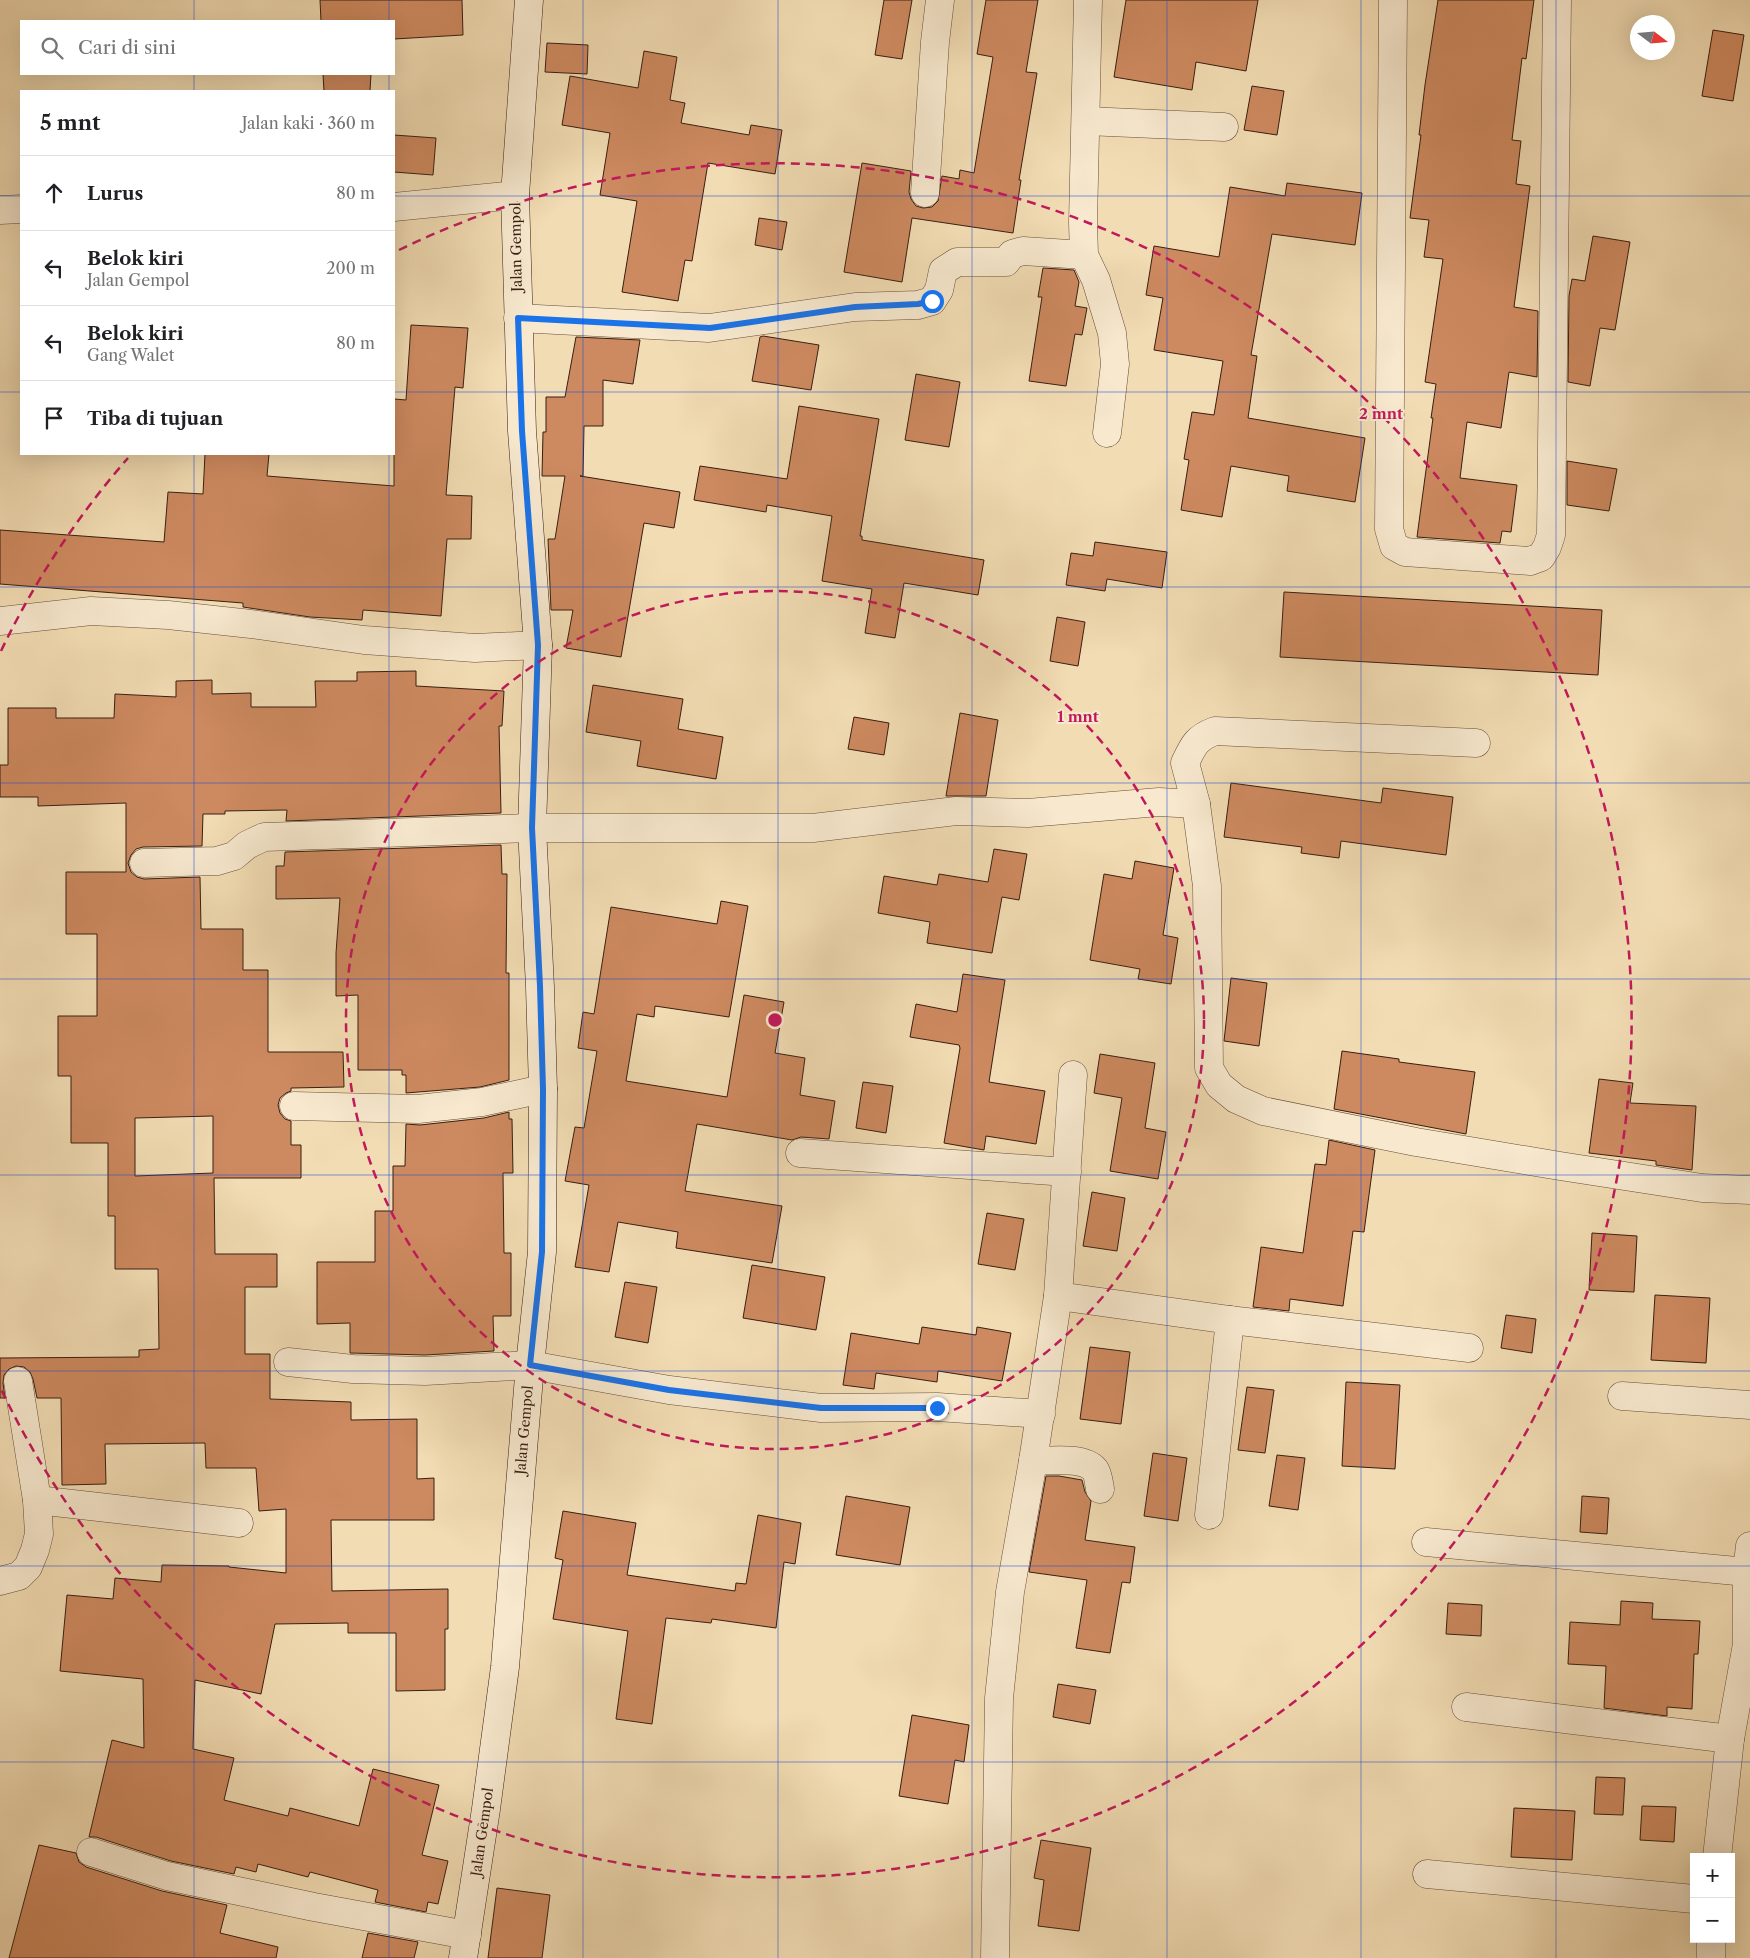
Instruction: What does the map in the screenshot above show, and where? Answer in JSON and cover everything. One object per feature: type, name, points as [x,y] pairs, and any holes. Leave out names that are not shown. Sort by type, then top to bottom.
[{"type":"street","name":"Jalan Gempol","points":[[465,1947],[485,1819],[505,1667],[530,1365],[542,1252],[543,1089],[532,828],[538,645],[522,431],[515,195],[529,0]]},
{"type":"street","points":[[925,193],[935,42],[940,0]]},
{"type":"street","points":[[1088,0],[1083,223],[1084,255],[1096,280],[1112,333],[1115,364],[1107,433]]},
{"type":"street","points":[[1392,0],[1389,519],[1391,539],[1394,546],[1406,552],[1530,561],[1542,557],[1551,535],[1557,0]]},
{"type":"street","points":[[1086,121],[1224,127]]},
{"type":"street","points":[[395,207],[515,195]]},
{"type":"street","points":[[0,210],[20,209]]},
{"type":"street","points":[[518,318],[710,328],[855,307],[918,304],[932,301],[939,290],[944,271],[957,262],[1006,262],[1012,254],[1022,251],[1084,255]]},
{"type":"street","points":[[0,621],[91,611],[168,615],[373,640],[475,648],[538,645]]},
{"type":"street","points":[[1476,743],[1215,731],[1201,736],[1184,763],[1196,804],[1207,886],[1209,1068],[1219,1085],[1236,1099],[1262,1111],[1416,1142],[1702,1188],[1750,1190]]},
{"type":"street","points":[[144,863],[218,861],[234,856],[247,845],[264,837],[532,828],[813,828],[956,811],[1028,813],[1159,802],[1196,804]]},
{"type":"street","points":[[995,1958],[999,1698],[1010,1592],[1033,1461],[1058,1296],[1074,1076]]},
{"type":"street","points":[[294,1106],[418,1109],[482,1102],[543,1089]]},
{"type":"street","points":[[800,1153],[1067,1172]]},
{"type":"street","points":[[1058,1296],[1230,1320],[1469,1348]]},
{"type":"street","points":[[1209,1515],[1230,1320]]},
{"type":"street","points":[[288,1362],[353,1369],[425,1371],[530,1365],[669,1390],[821,1408],[937,1408],[1040,1414]]},
{"type":"street","points":[[0,1581],[18,1576],[28,1566],[39,1534],[37,1500],[18,1381]]},
{"type":"street","points":[[1622,1396],[1750,1405]]},
{"type":"street","points":[[1033,1461],[1079,1461],[1096,1471],[1100,1489]]},
{"type":"street","points":[[37,1500],[239,1523]]},
{"type":"street","points":[[1426,1542],[1748,1559],[1748,1644],[1730,1739],[1717,1853]]},
{"type":"street","points":[[1466,1707],[1730,1739]]},
{"type":"street","points":[[91,1852],[167,1876],[314,1907],[465,1947]]},
{"type":"street","points":[[1427,1874],[1690,1900]]},
{"type":"street","points":[[1711,1943],[1711,1958]]},
{"type":"building","points":[[320,0],[462,0],[463,35],[395,39],[395,20],[321,20]]},
{"type":"building","points":[[884,0],[912,0],[902,59],[875,55]]},
{"type":"building","points":[[986,0],[1038,0],[1026,72],[1037,73],[1019,180],[1021,180],[1013,233],[912,218],[902,282],[844,272],[862,163],[911,171],[909,192],[911,199],[916,206],[923,208],[932,207],[938,201],[942,176],[959,179],[960,170],[974,173],[993,57],[977,54]]},
{"type":"building","points":[[1126,0],[1258,0],[1246,71],[1196,62],[1192,90],[1114,77]]},
{"type":"building","points":[[1438,0],[1534,0],[1526,59],[1522,58],[1512,140],[1521,141],[1516,184],[1530,186],[1514,307],[1538,311],[1537,377],[1509,372],[1501,428],[1467,422],[1460,478],[1517,485],[1511,532],[1502,531],[1500,543],[1417,537],[1436,384],[1425,382],[1443,259],[1424,257],[1429,220],[1410,218],[1421,135],[1419,135],[1425,85]]},
{"type":"building","points":[[1713,30],[1744,35],[1733,101],[1702,96]]},
{"type":"building","points":[[547,43],[588,45],[587,74],[545,72]]},
{"type":"building","points":[[644,51],[677,57],[670,100],[685,103],[681,123],[749,135],[751,125],[782,130],[775,174],[708,163],[692,261],[685,260],[678,301],[622,292],[637,201],[600,195],[610,133],[562,125],[570,76],[638,88]]},
{"type":"building","points":[[323,75],[371,75],[370,90],[324,90]]},
{"type":"building","points":[[1252,86],[1284,91],[1277,135],[1244,130]]},
{"type":"building","points":[[395,135],[436,138],[433,175],[395,172]]},
{"type":"building","points":[[1287,183],[1362,193],[1355,245],[1272,234],[1251,355],[1257,356],[1248,418],[1365,438],[1355,502],[1287,491],[1289,476],[1231,466],[1222,517],[1181,510],[1189,460],[1184,459],[1192,412],[1214,415],[1223,361],[1154,350],[1163,298],[1146,295],[1154,246],[1219,257],[1230,187],[1285,196]]},
{"type":"building","points":[[759,218],[787,222],[782,250],[755,245]]},
{"type":"building","points":[[1593,236],[1630,242],[1615,330],[1600,328],[1590,386],[1568,382],[1569,296],[1572,279],[1585,281]]},
{"type":"building","points":[[1043,268],[1074,270],[1079,282],[1075,306],[1087,308],[1082,335],[1075,334],[1066,386],[1029,381],[1042,297],[1038,297]]},
{"type":"building","points":[[411,325],[468,328],[463,388],[455,387],[446,495],[472,496],[471,539],[447,539],[441,616],[363,610],[362,620],[310,617],[243,607],[243,603],[0,584],[0,530],[164,542],[168,492],[203,494],[205,455],[269,455],[267,476],[394,486],[395,399],[406,400]]},
{"type":"building","points":[[576,337],[640,340],[633,384],[603,380],[603,426],[584,426],[583,476],[580,476],[680,492],[674,528],[644,523],[621,657],[566,648],[573,610],[551,610],[548,539],[555,539],[565,476],[542,476],[543,432],[546,432],[546,397],[565,397]]},
{"type":"building","points":[[760,337],[819,345],[811,390],[752,381]]},
{"type":"building","points":[[916,374],[960,382],[949,447],[905,440]]},
{"type":"building","points":[[799,406],[879,419],[860,536],[862,536],[862,540],[984,560],[978,595],[904,583],[895,638],[865,633],[872,589],[822,581],[832,516],[767,505],[766,512],[694,500],[700,466],[787,479]]},
{"type":"building","points":[[1567,461],[1617,469],[1609,511],[1567,505]]},
{"type":"building","points":[[1095,542],[1167,552],[1162,588],[1107,579],[1105,591],[1066,585],[1071,553],[1093,556]]},
{"type":"building","points":[[1284,592],[1602,610],[1598,675],[1280,657]]},
{"type":"building","points":[[1057,617],[1085,622],[1078,666],[1050,661]]},
{"type":"building","points":[[416,671],[416,686],[504,691],[502,726],[499,726],[501,813],[286,821],[287,810],[225,811],[225,814],[203,814],[202,846],[143,847],[136,849],[128,863],[131,872],[137,877],[144,879],[200,877],[201,929],[243,929],[243,970],[268,970],[268,1052],[343,1052],[344,1087],[291,1088],[291,1091],[280,1098],[278,1105],[280,1113],[285,1119],[291,1121],[291,1145],[301,1145],[301,1178],[214,1178],[215,1254],[277,1254],[277,1287],[245,1287],[245,1354],[270,1354],[270,1399],[351,1402],[351,1420],[417,1419],[417,1479],[434,1478],[434,1520],[331,1520],[332,1591],[448,1589],[448,1629],[445,1629],[445,1690],[396,1691],[396,1633],[348,1633],[348,1623],[275,1624],[261,1694],[195,1680],[193,1749],[234,1758],[224,1800],[288,1816],[290,1808],[359,1826],[373,1769],[439,1785],[422,1855],[448,1861],[438,1904],[428,1902],[426,1912],[375,1902],[378,1890],[310,1872],[308,1877],[258,1864],[256,1872],[236,1867],[234,1874],[171,1861],[96,1837],[89,1837],[112,1740],[144,1748],[143,1679],[60,1671],[67,1595],[113,1599],[115,1578],[161,1582],[162,1565],[229,1566],[286,1573],[286,1509],[259,1511],[256,1468],[206,1468],[205,1443],[105,1444],[106,1484],[62,1485],[61,1398],[37,1398],[30,1372],[24,1367],[16,1366],[9,1369],[4,1375],[5,1398],[0,1398],[0,1358],[139,1357],[139,1350],[159,1349],[158,1269],[115,1269],[115,1216],[108,1216],[108,1143],[71,1143],[71,1076],[58,1076],[58,1016],[97,1016],[97,934],[66,934],[66,872],[126,872],[126,803],[38,806],[38,797],[0,797],[0,765],[8,765],[8,708],[56,708],[56,718],[114,718],[115,694],[176,697],[176,681],[212,680],[212,694],[251,693],[251,707],[316,707],[315,681],[357,681],[357,672]],"holes":[[[213,1116],[213,1173],[135,1176],[135,1118]]]},
{"type":"building","points":[[593,685],[683,699],[678,729],[723,737],[716,779],[637,766],[641,741],[586,732]]},
{"type":"building","points":[[960,713],[998,720],[986,796],[946,796]]},
{"type":"building","points":[[854,717],[889,723],[884,755],[848,749]]},
{"type":"building","points":[[1231,783],[1381,803],[1383,788],[1453,797],[1446,855],[1341,841],[1339,858],[1301,853],[1302,847],[1224,837]]},
{"type":"building","points":[[501,845],[502,874],[507,874],[506,973],[509,973],[509,1080],[480,1087],[406,1093],[406,1075],[402,1075],[402,1070],[358,1070],[358,995],[336,996],[336,953],[340,898],[276,899],[276,866],[284,866],[285,852]]},
{"type":"building","points":[[994,849],[1027,854],[1019,900],[1002,897],[992,953],[927,943],[930,922],[878,913],[884,876],[937,885],[939,874],[988,882]]},
{"type":"building","points":[[1135,861],[1174,868],[1163,935],[1178,938],[1171,984],[1138,979],[1140,969],[1090,960],[1104,874],[1132,879]]},
{"type":"building","points":[[721,901],[748,906],[729,1017],[655,1006],[654,1017],[637,1014],[626,1081],[727,1097],[744,995],[784,1002],[775,1053],[805,1058],[800,1095],[835,1101],[829,1139],[801,1137],[792,1140],[697,1124],[685,1191],[782,1206],[772,1263],[676,1248],[678,1232],[618,1222],[609,1272],[575,1267],[589,1185],[565,1181],[575,1127],[584,1128],[597,1051],[578,1048],[583,1012],[594,1014],[611,907],[717,924]]},
{"type":"building","points":[[963,974],[1005,980],[989,1082],[1045,1091],[1036,1144],[986,1136],[984,1150],[944,1143],[960,1048],[959,1045],[910,1037],[916,1004],[957,1012]]},
{"type":"building","points":[[1231,978],[1267,983],[1259,1046],[1224,1041]]},
{"type":"building","points":[[1342,1051],[1399,1059],[1399,1062],[1475,1072],[1466,1134],[1334,1109]]},
{"type":"building","points":[[1100,1054],[1155,1063],[1145,1128],[1166,1132],[1158,1179],[1110,1171],[1122,1098],[1094,1093]]},
{"type":"building","points":[[1599,1079],[1633,1083],[1630,1103],[1696,1106],[1692,1170],[1656,1165],[1656,1161],[1589,1153]]},
{"type":"building","points":[[863,1082],[893,1086],[886,1133],[856,1128]]},
{"type":"building","points":[[509,1112],[509,1119],[512,1119],[513,1173],[503,1173],[504,1253],[511,1253],[511,1316],[493,1316],[494,1351],[425,1355],[350,1353],[350,1323],[317,1324],[317,1262],[375,1262],[375,1211],[393,1211],[393,1166],[405,1166],[406,1124],[420,1125],[484,1118]]},
{"type":"building","points":[[1329,1140],[1375,1150],[1364,1232],[1353,1231],[1343,1306],[1290,1299],[1289,1311],[1253,1307],[1261,1247],[1303,1253],[1315,1164],[1326,1165]]},
{"type":"building","points":[[1092,1192],[1125,1198],[1117,1251],[1083,1246]]},
{"type":"building","points":[[987,1213],[1024,1219],[1015,1270],[978,1264]]},
{"type":"building","points":[[1592,1233],[1637,1236],[1634,1292],[1589,1290]]},
{"type":"building","points":[[752,1265],[825,1277],[816,1330],[743,1318]]},
{"type":"building","points":[[625,1282],[657,1287],[648,1343],[615,1337]]},
{"type":"building","points":[[1655,1295],[1710,1298],[1706,1363],[1651,1360]]},
{"type":"building","points":[[1506,1315],[1536,1319],[1532,1353],[1501,1348]]},
{"type":"building","points":[[922,1327],[976,1335],[977,1327],[1011,1333],[1002,1381],[938,1371],[937,1382],[876,1373],[874,1389],[843,1385],[851,1333],[919,1344]]},
{"type":"building","points":[[1090,1347],[1130,1352],[1121,1424],[1080,1419]]},
{"type":"building","points":[[1346,1382],[1400,1385],[1395,1469],[1342,1466]]},
{"type":"building","points":[[1247,1387],[1274,1390],[1265,1453],[1238,1450]]},
{"type":"building","points":[[1153,1453],[1187,1458],[1178,1521],[1144,1516]]},
{"type":"building","points":[[1277,1455],[1305,1458],[1298,1510],[1269,1506]]},
{"type":"building","points":[[1046,1476],[1082,1480],[1085,1492],[1091,1501],[1085,1540],[1135,1547],[1130,1583],[1122,1582],[1110,1653],[1076,1648],[1087,1580],[1029,1572]]},
{"type":"building","points":[[846,1496],[910,1507],[900,1565],[836,1555]]},
{"type":"building","points":[[1582,1496],[1609,1498],[1607,1534],[1580,1532]]},
{"type":"building","points":[[563,1511],[636,1523],[627,1575],[735,1591],[736,1583],[746,1584],[758,1515],[801,1523],[795,1564],[784,1562],[776,1628],[712,1619],[711,1623],[666,1618],[652,1724],[616,1719],[628,1631],[553,1619],[563,1560],[555,1558]]},
{"type":"building","points":[[1621,1601],[1653,1603],[1652,1619],[1700,1621],[1698,1654],[1694,1654],[1692,1709],[1667,1707],[1667,1716],[1604,1708],[1606,1666],[1568,1664],[1570,1622],[1620,1625]]},
{"type":"building","points":[[1448,1603],[1482,1605],[1481,1636],[1446,1634]]},
{"type":"building","points":[[1058,1684],[1096,1690],[1090,1724],[1053,1717]]},
{"type":"building","points":[[912,1715],[969,1725],[964,1762],[955,1760],[948,1804],[899,1796]]},
{"type":"building","points":[[1596,1777],[1625,1778],[1623,1815],[1594,1814]]},
{"type":"building","points":[[1642,1806],[1676,1807],[1674,1842],[1640,1840]]},
{"type":"building","points":[[1514,1808],[1575,1811],[1572,1860],[1511,1857]]},
{"type":"building","points":[[1041,1840],[1091,1848],[1079,1931],[1038,1926],[1044,1880],[1034,1878]]},
{"type":"building","points":[[39,1845],[76,1853],[79,1862],[86,1867],[162,1891],[227,1905],[220,1933],[278,1947],[276,1958],[9,1958]]},
{"type":"building","points":[[497,1888],[550,1895],[542,1958],[488,1958]]},
{"type":"building","points":[[368,1933],[418,1942],[414,1958],[362,1958]]},
{"type":"route","points":[[932,301],[918,304],[855,307],[710,328],[518,318],[522,431],[538,645],[532,828],[543,1089],[542,1252],[530,1365],[669,1390],[821,1408],[937,1408]]}]
